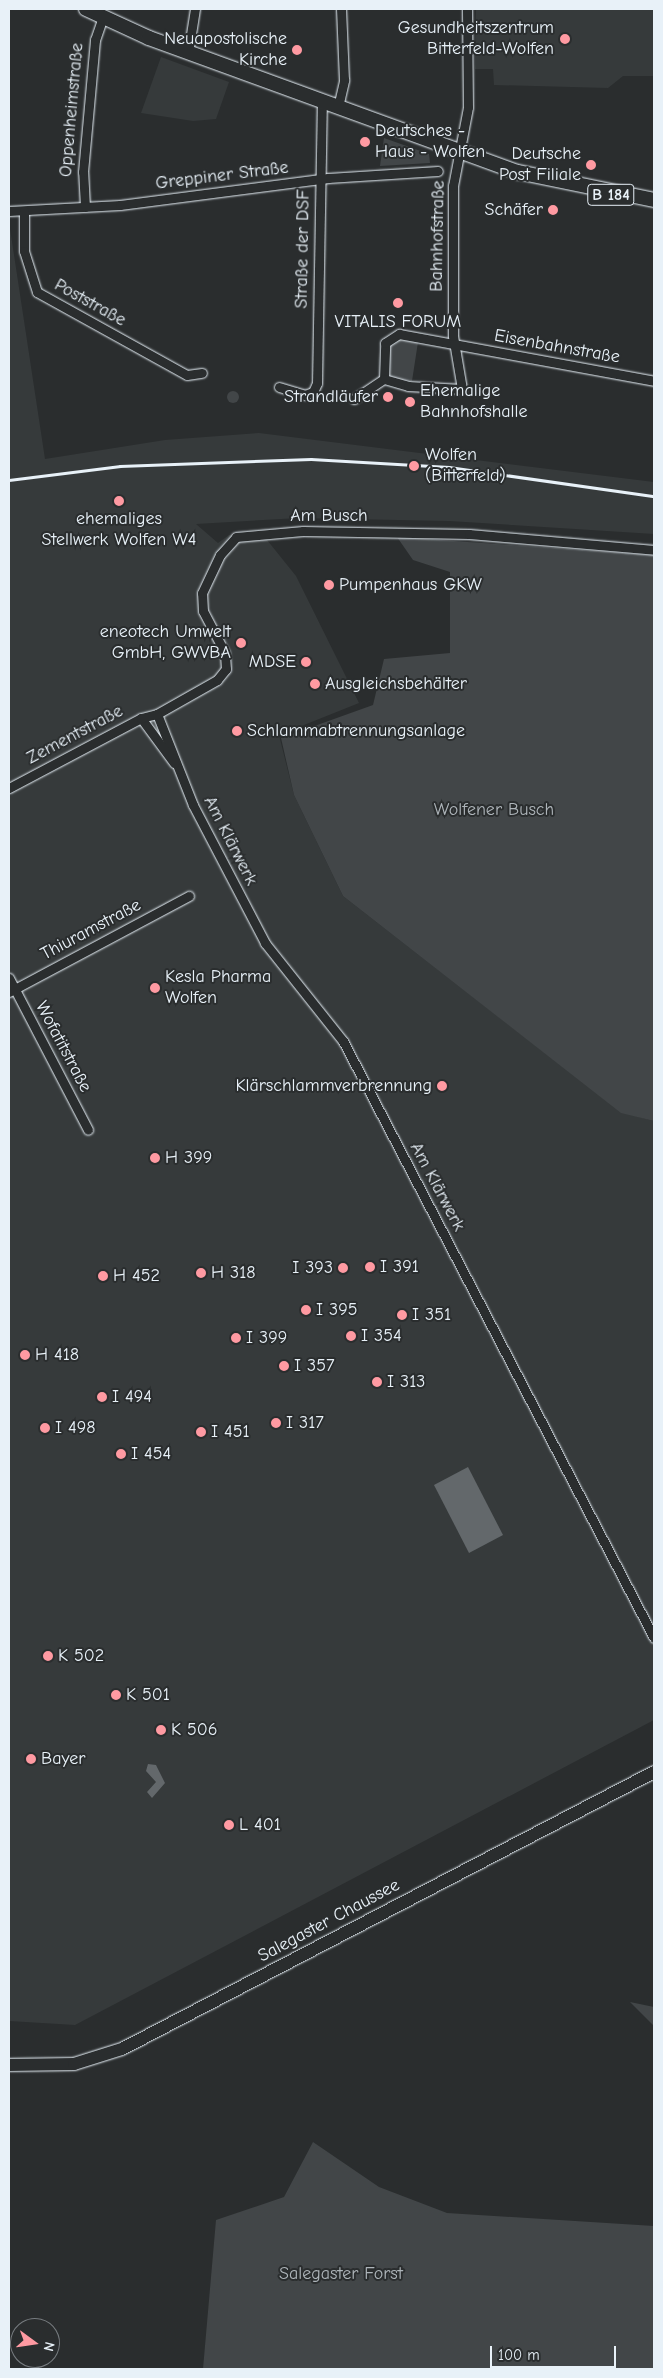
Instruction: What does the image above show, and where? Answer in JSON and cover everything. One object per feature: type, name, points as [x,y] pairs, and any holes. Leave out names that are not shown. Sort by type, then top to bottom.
[{"type":"main road","name":"B 184","points":[[87,9],[188,53],[546,180],[654,200]]},
{"type":"main road","name":"Salegaster Chaussee","points":[[9,2065],[74,2064],[122,2049],[654,1772]]},
{"type":"street","points":[[188,53],[195,9]]},
{"type":"street","points":[[338,107],[344,80],[341,9]]},
{"type":"street","name":"Bahnhofstraße","points":[[384,379],[426,388],[462,389],[454,345],[453,186],[468,107],[466,9]]},
{"type":"street","name":"Oppenheimstraße","points":[[85,207],[83,172],[95,40],[103,17]]},
{"type":"street","name":"Straße der DSF","points":[[279,387],[309,394],[316,383],[322,101]]},
{"type":"street","name":"Greppiner Straße","points":[[9,211],[85,207],[320,180],[438,171]]},
{"type":"street","name":"Poststraße","points":[[24,211],[24,251],[37,292],[187,375],[202,373]]},
{"type":"street","points":[[354,399],[384,379],[385,344],[394,335],[454,345]]},
{"type":"street","name":"Eisenbahnstraße","points":[[454,345],[654,381]]},
{"type":"street","name":"Am Busch","points":[[157,714],[217,680],[226,669],[227,659],[202,599],[220,555],[236,537],[303,531],[469,534],[654,550]]},
{"type":"street","name":"Zementstraße","points":[[9,788],[141,718],[157,714]]},
{"type":"street","name":"Am Klärwerk","points":[[157,714],[163,722],[174,763]]},
{"type":"street","name":"Am Klärwerk","points":[[141,718],[174,763],[270,951],[340,1036],[654,1638]]},
{"type":"street","name":"Thiuramstraße","points":[[12,990],[188,896]]},
{"type":"street","name":"Wofatitstraße","points":[[9,978],[12,990],[88,1130]]},
{"type":"shaded area","name":"Gesundheitszentrum Bitterfeld-Wolfen","points":[[476,9],[654,9],[654,76],[623,76],[608,88],[494,85],[493,69],[475,69]]},
{"type":"shaded area","points":[[161,57],[229,82],[216,119],[193,121],[141,113]]},
{"type":"shaded area","points":[[9,222],[45,459],[165,440],[259,433],[654,482],[654,534],[449,521],[299,518],[196,524],[218,543],[229,535],[259,530],[296,576],[359,703],[279,735],[294,795],[343,896],[621,1112],[654,1121],[654,1720],[75,2025],[9,2021]]},
{"type":"shaded area","points":[[468,1467],[503,1535],[469,1553],[434,1485]]},
{"type":"shaded area","points":[[148,1764],[156,1765],[165,1783],[152,1798],[147,1792],[156,1782],[146,1771]]},
{"type":"green space","points":[[384,138],[429,154],[430,163],[380,166]]},
{"type":"green space","points":[[398,339],[418,342],[412,381],[391,378],[386,372],[390,344]]},
{"type":"green space","points":[[231,391],[235,391],[239,397],[235,403],[231,403],[227,399],[227,395]]},
{"type":"green space","name":"Wolfener Busch","points":[[397,537],[654,555],[654,1121],[621,1113],[343,896],[294,795],[281,738],[373,705],[384,659],[450,653],[450,572],[413,560]]},
{"type":"green space","points":[[630,2002],[654,2007],[654,2026]]},
{"type":"green space","name":"Salegaster Forst","points":[[313,2142],[379,2187],[447,2213],[654,2226],[654,2369],[203,2369],[216,2220],[284,2197]]},
{"type":"railway","points":[[9,480],[120,466],[311,459],[449,467],[654,496]]},
{"type":"place","name":"Gesundheitszentrum Bitterfeld-Wolfen","points":[[565,39]]},
{"type":"place","name":"Neuapostolische Kirche","points":[[297,50]]},
{"type":"place","name":"Deutsches - Haus - Wolfen","points":[[365,142]]},
{"type":"place","name":"Deutsche Post Filiale","points":[[591,165]]},
{"type":"place","name":"Schäfer","points":[[553,210]]},
{"type":"place","name":"VITALIS FORUM","points":[[398,303]]},
{"type":"place","name":"Strandläufer","points":[[388,397]]},
{"type":"place","name":"Ehemalige Bahnhofshalle","points":[[410,402]]},
{"type":"place","name":"Wolfen (Bitterfeld)","points":[[414,466]]},
{"type":"place","name":"ehemaliges Stellwerk Wolfen W4","points":[[119,501]]},
{"type":"place","name":"Pumpenhaus GKW","points":[[329,585]]},
{"type":"place","name":"eneotech Umwelt GmbH, GWVBA","points":[[241,643]]},
{"type":"place","name":"MDSE","points":[[306,662]]},
{"type":"place","name":"Ausgleichsbehälter","points":[[315,684]]},
{"type":"place","name":"Schlammabtrennungsanlage","points":[[237,731]]},
{"type":"place","name":"Kesla Pharma Wolfen","points":[[155,988]]},
{"type":"place","name":"Klärschlammverbrennung","points":[[442,1086]]},
{"type":"place","name":"H 399","points":[[155,1158]]},
{"type":"place","name":"I 391","points":[[370,1267]]},
{"type":"place","name":"I 393","points":[[343,1268]]},
{"type":"place","name":"H 318","points":[[201,1273]]},
{"type":"place","name":"H 452","points":[[103,1276]]},
{"type":"place","name":"I 395","points":[[306,1310]]},
{"type":"place","name":"I 351","points":[[402,1315]]},
{"type":"place","name":"I 354","points":[[351,1336]]},
{"type":"place","name":"I 399","points":[[236,1338]]},
{"type":"place","name":"H 418","points":[[25,1355]]},
{"type":"place","name":"I 357","points":[[284,1366]]},
{"type":"place","name":"I 313","points":[[377,1382]]},
{"type":"place","name":"I 494","points":[[102,1397]]},
{"type":"place","name":"I 317","points":[[276,1423]]},
{"type":"place","name":"I 498","points":[[45,1428]]},
{"type":"place","name":"I 451","points":[[201,1432]]},
{"type":"place","name":"I 454","points":[[121,1454]]},
{"type":"place","name":"K 502","points":[[48,1656]]},
{"type":"place","name":"K 501","points":[[116,1695]]},
{"type":"place","name":"K 506","points":[[161,1730]]},
{"type":"place","name":"Bayer","points":[[31,1759]]},
{"type":"place","name":"L 401","points":[[229,1825]]}]
